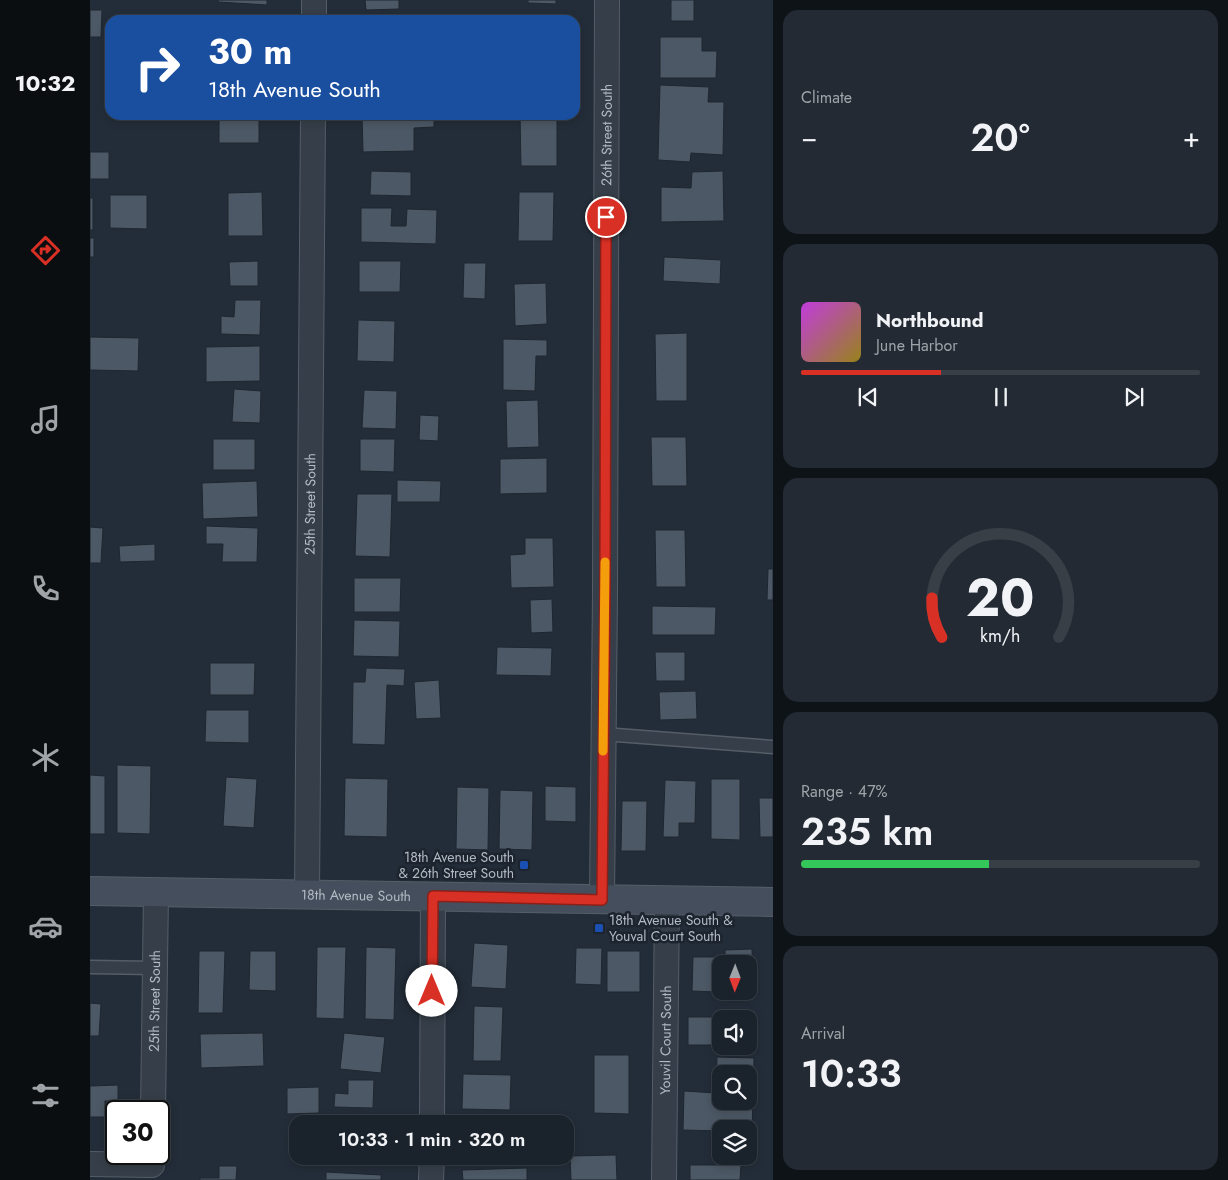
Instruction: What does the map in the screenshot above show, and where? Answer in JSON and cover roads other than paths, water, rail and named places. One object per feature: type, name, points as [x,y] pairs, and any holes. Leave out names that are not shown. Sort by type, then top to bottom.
[{"type":"street","points":[[314,0],[314,15]]},
{"type":"street","name":"26th Street South","points":[[602,900],[607,0]]},
{"type":"street","name":"25th Street South","points":[[306,894],[313,120]]},
{"type":"street","name":"18th Avenue South","points":[[90,891],[773,902]]},
{"type":"street","name":"25th Street South","points":[[153,1100],[156,892]]},
{"type":"street","points":[[432,1115],[433,896]]},
{"type":"street","name":"Youvil Court South","points":[[664,1180],[667,900]]},
{"type":"street","points":[[90,1164],[152,1166]]},
{"type":"street","points":[[432,1165],[432,1180]]},
{"type":"lane","points":[[603,734],[773,747]]},
{"type":"lane","points":[[90,967],[155,968]]},
{"type":"place","name":"18th Avenue South & 26th Street South","points":[[524,865]]},
{"type":"place","name":"18th Avenue South & Youval Court South","points":[[599,928]]}]
